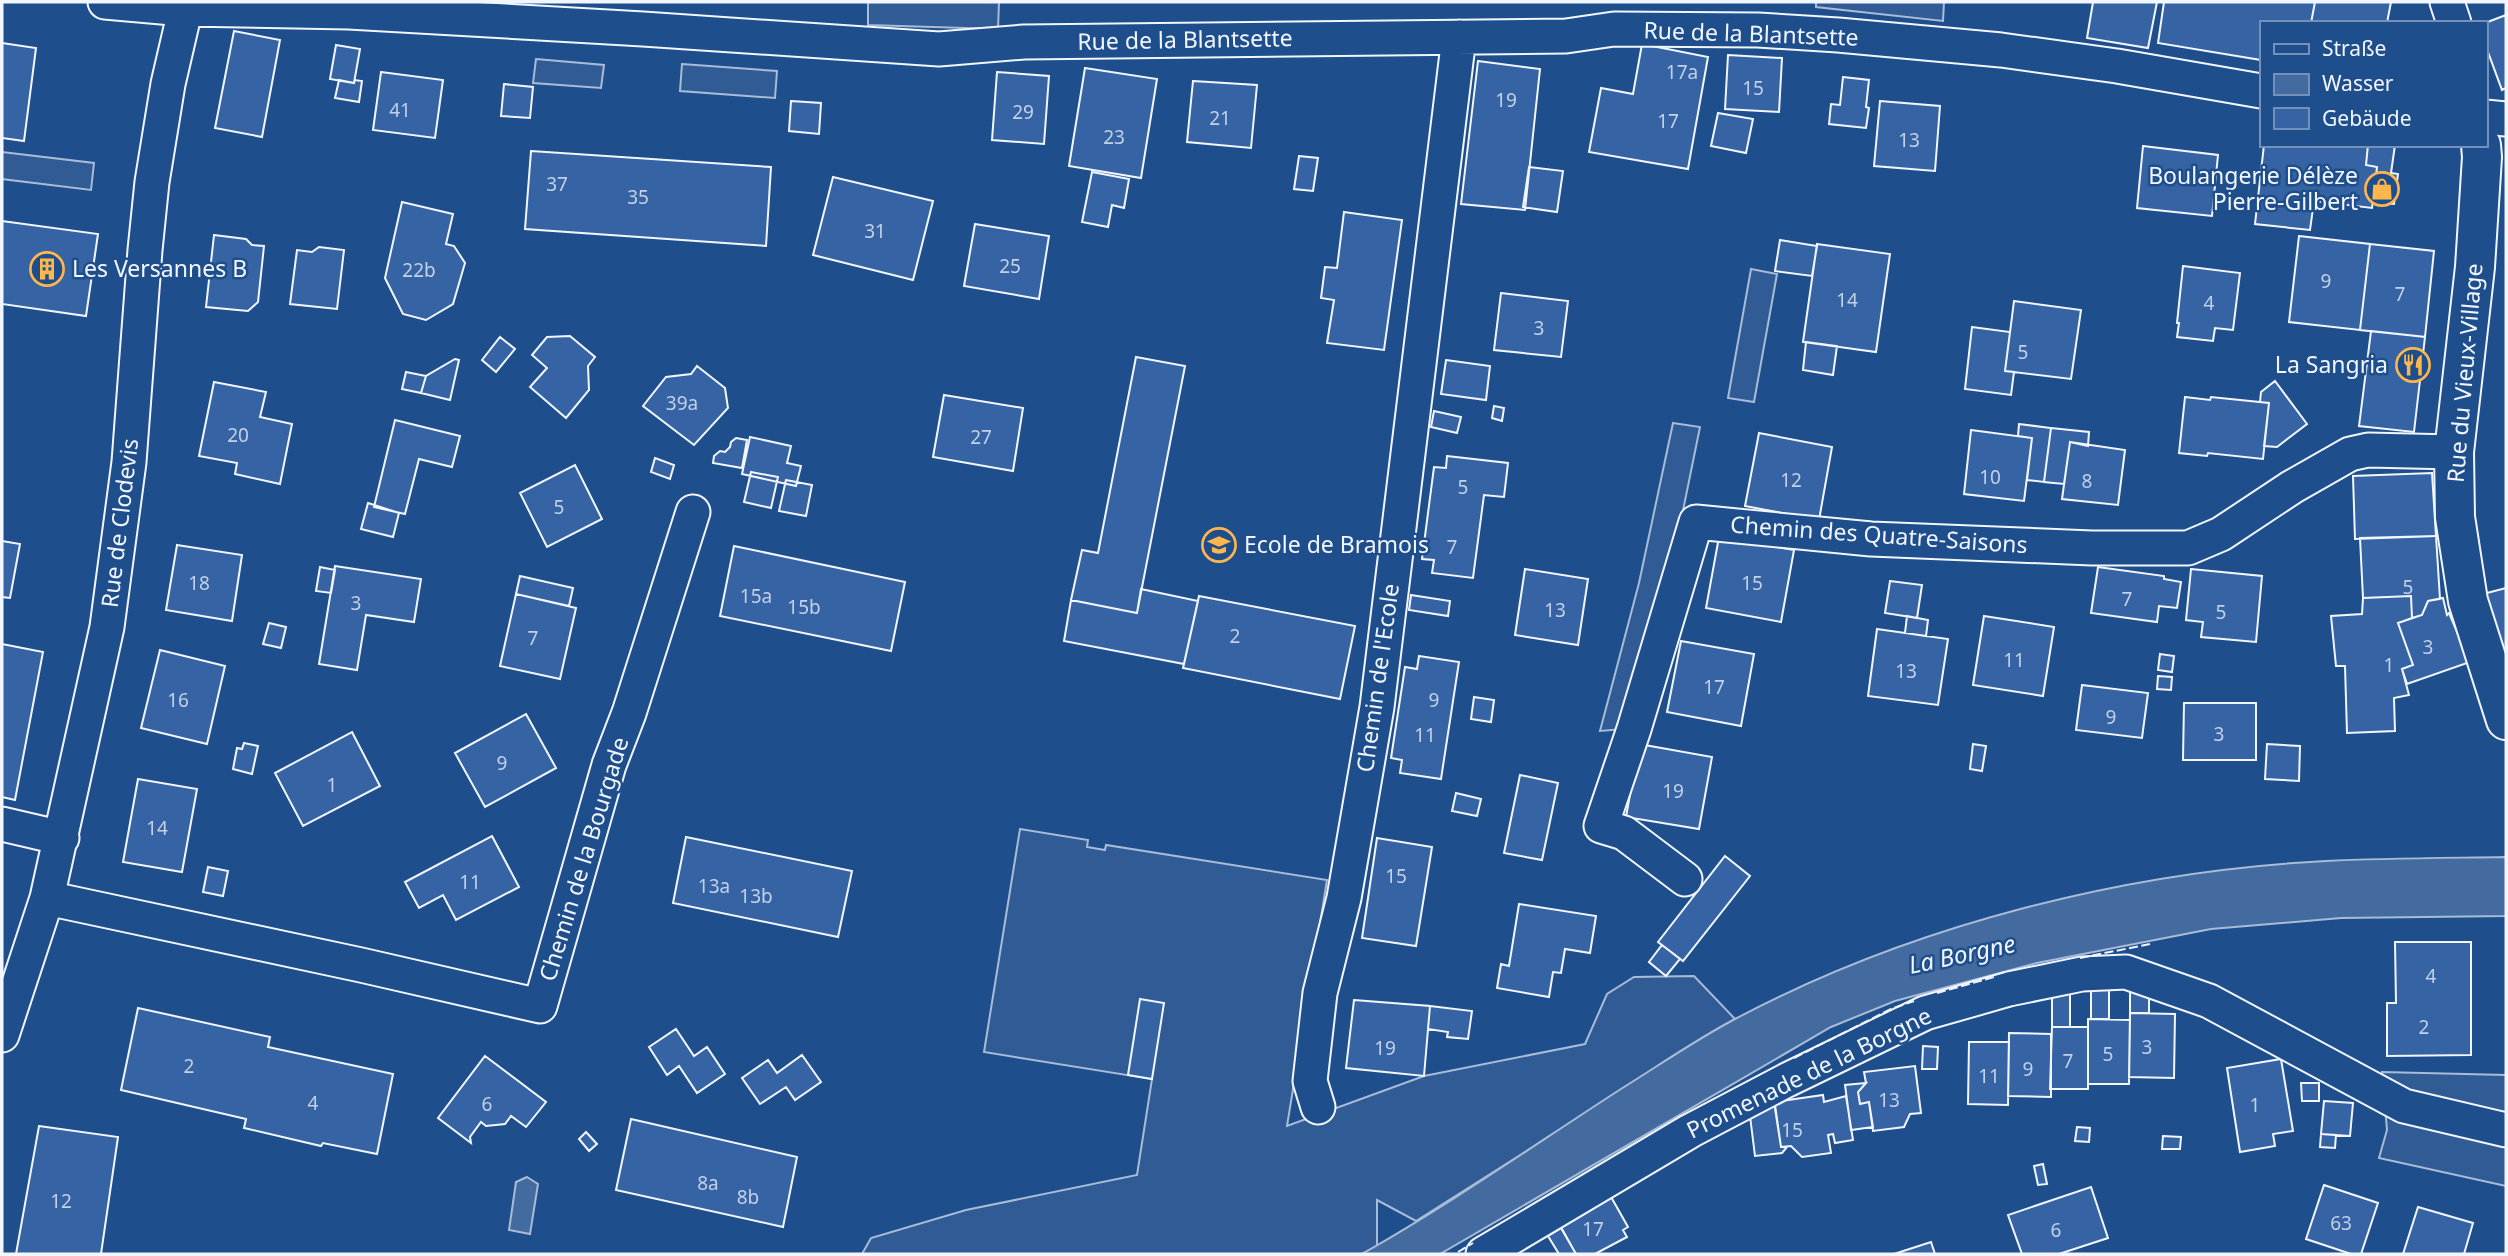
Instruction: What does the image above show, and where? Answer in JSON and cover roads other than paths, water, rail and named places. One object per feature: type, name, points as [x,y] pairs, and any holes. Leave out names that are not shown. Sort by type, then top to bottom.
[{"type":"street","name":"Rue de la Blantsette","points":[[105,2],[349,12],[939,49],[1024,42],[1566,36],[1615,15],[2001,50],[2117,66],[2260,91]]},
{"type":"street","points":[[2447,2],[2453,21]]},
{"type":"street","name":"Rue de Clodevis","points":[[2,1035],[47,898],[107,627],[129,462],[152,182],[168,84],[185,5]]},
{"type":"street","name":"Chemin de l'Ecole","points":[[1318,1107],[1310,1081],[1320,993],[1344,898],[1377,707],[1459,37]]},
{"type":"street","points":[[2487,117],[2506,119]]},
{"type":"street","name":"Rue du Vieux-Village","points":[[2481,147],[2474,267],[2454,453],[2455,517],[2468,601],[2504,706]]},
{"type":"street","name":"Chemin des Quatre-Saisons","points":[[1685,879],[1624,833],[1601,826],[1634,729],[1696,522],[1871,539],[2092,548],[2188,548],[2221,534],[2292,487],[2350,454],[2368,450],[2454,453]]},
{"type":"street","name":"Chemin de la Bourgade","points":[[47,898],[540,1006],[609,765],[629,713],[693,512]]},
{"type":"street","points":[[2,824],[62,838]]},
{"type":"street","name":"Promenade de la Borgne","points":[[1483,1254],[1690,1131],[1925,1013],[2009,989],[2082,974],[2126,972],[2209,1001],[2404,1107],[2506,1130]]},
{"type":"water","name":"La Borgne","points":[[2506,857],[2506,916],[2341,918],[2211,929],[2037,963],[1895,1001],[1831,1027],[1440,1254],[1362,1254],[1462,1194],[1624,1087],[1735,1019],[1874,956],[1947,930],[2022,908],[2098,891],[2251,867],[2326,861]]},
{"type":"water","points":[[527,1177],[538,1184],[530,1234],[509,1230],[516,1182]]},
{"type":"place","name":"Boulangerie Délèze Pierre-Gilbert","points":[[2382,189]]},
{"type":"place","name":"Les Versannes B","points":[[47,269]]},
{"type":"place","name":"La Sangria","points":[[2413,365]]},
{"type":"place","name":"Ecole de Bramois","points":[[1219,545]]}]
